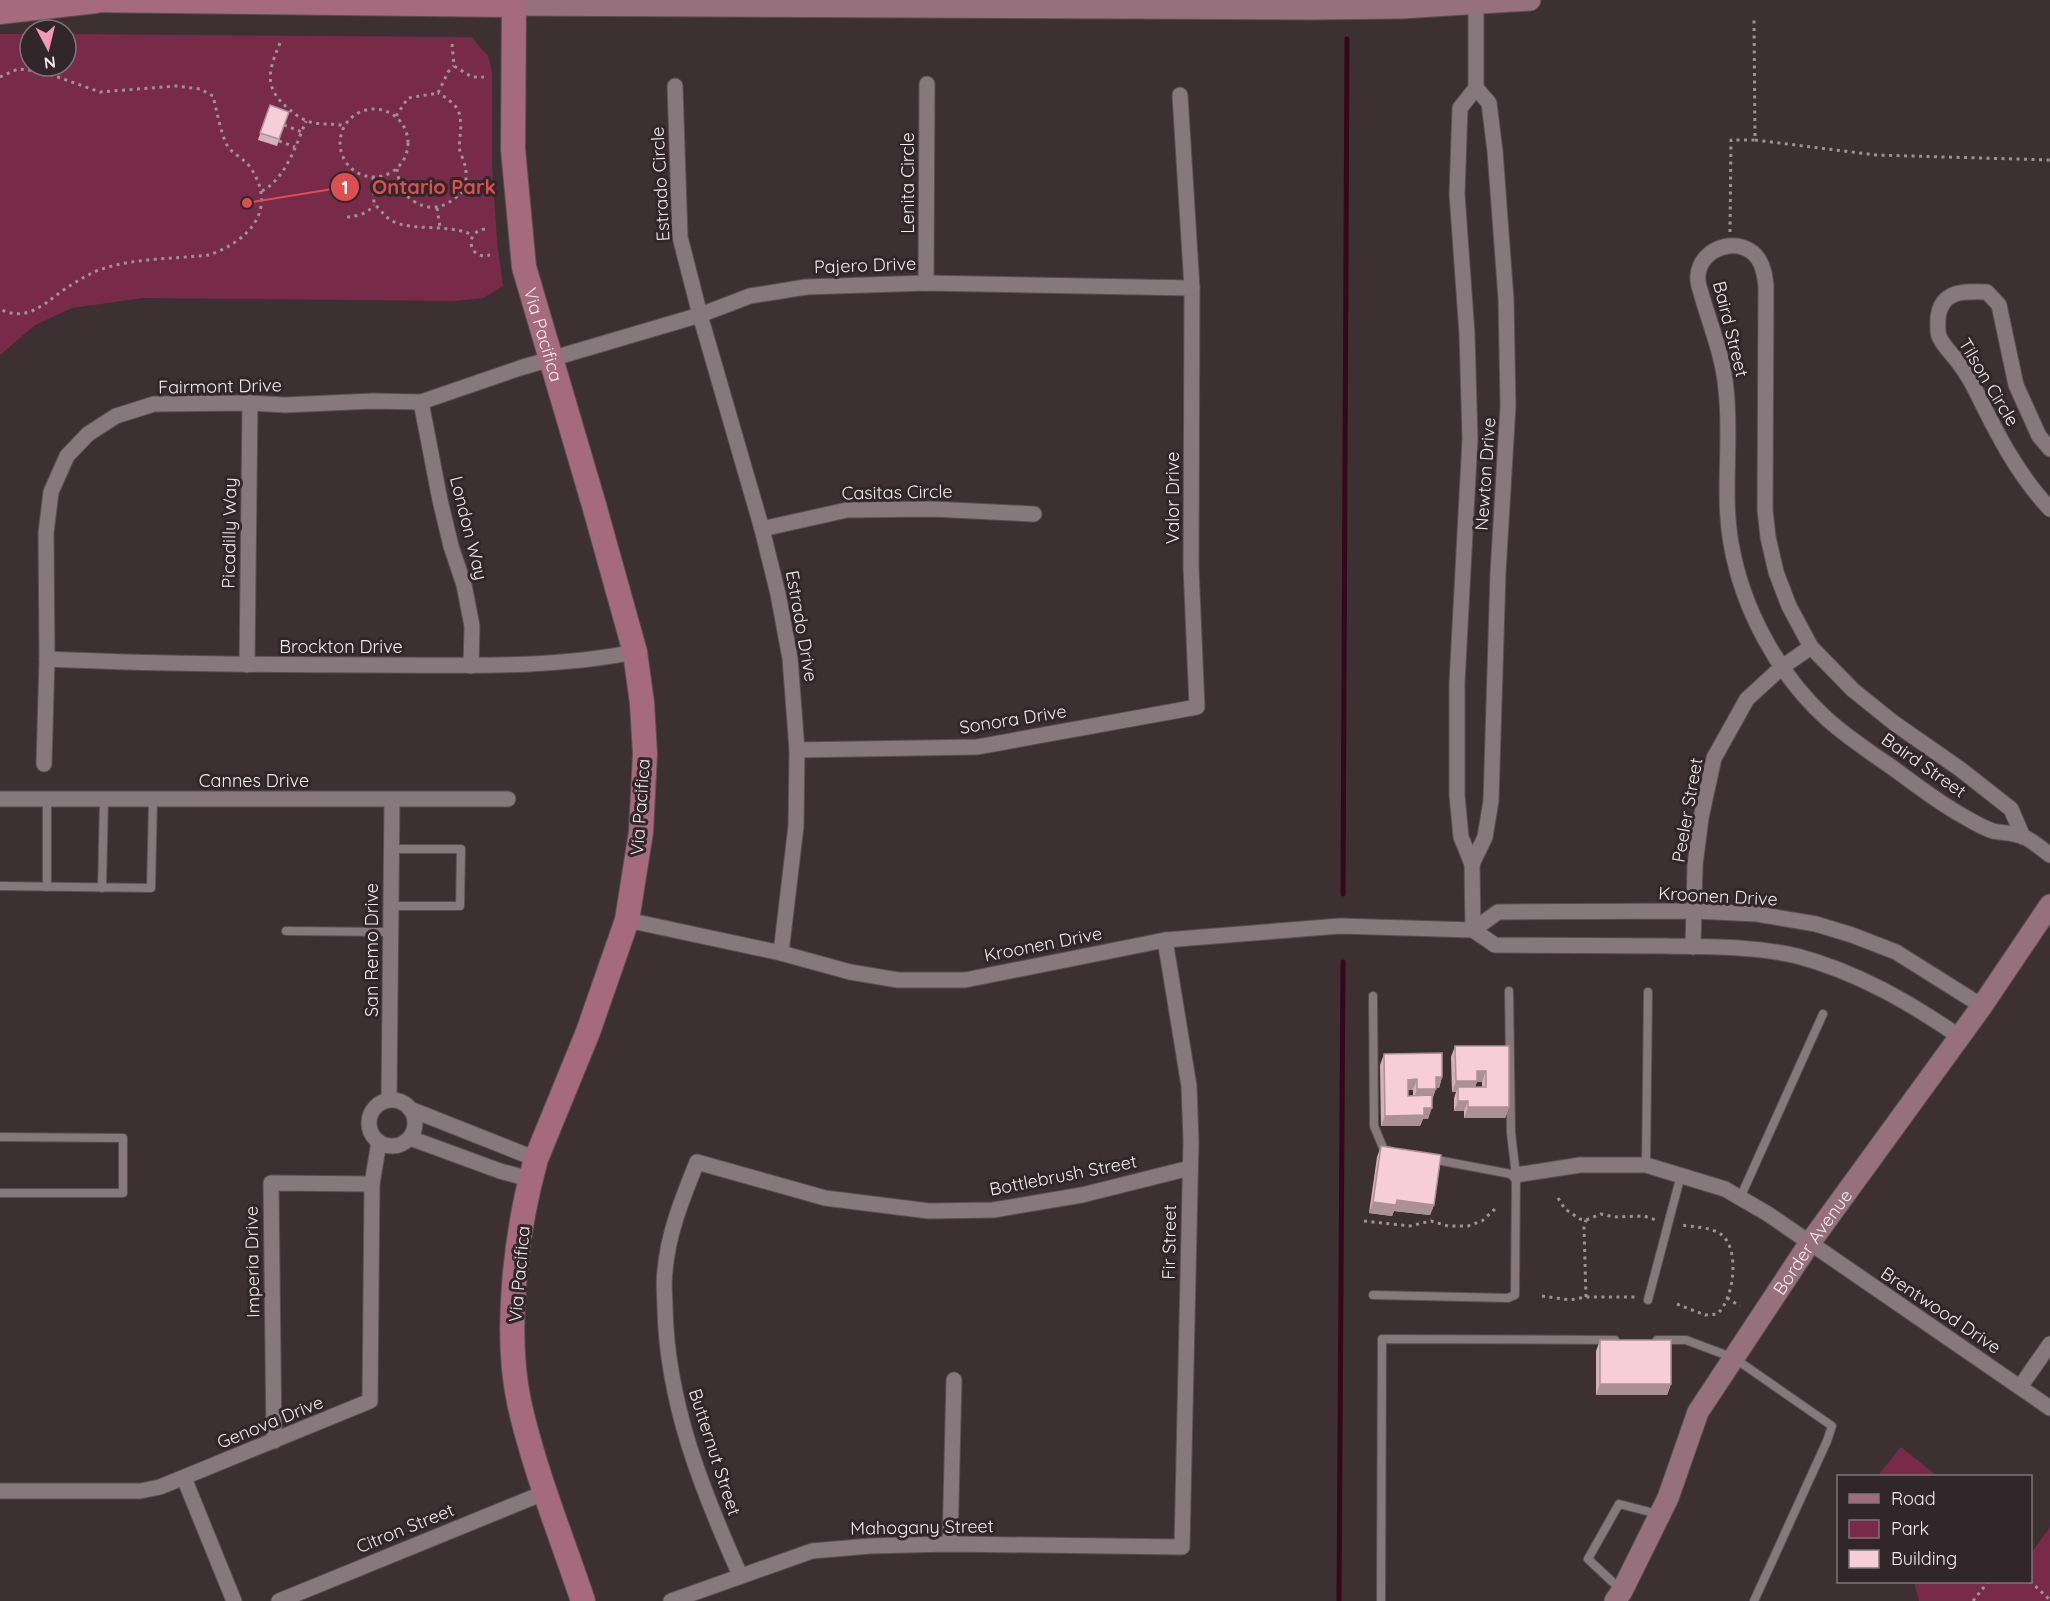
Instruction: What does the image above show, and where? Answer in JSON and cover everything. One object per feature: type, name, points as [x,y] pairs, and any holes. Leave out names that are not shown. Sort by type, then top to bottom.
[{"type":"main road","points":[[0,12],[93,0],[1476,4],[1530,0]]},
{"type":"main road","name":"Via Pacifica","points":[[514,3],[513,149],[524,267],[635,652],[642,704],[645,754],[641,832],[627,920],[588,1032],[533,1169],[516,1264],[513,1308],[514,1363],[519,1400],[529,1444],[583,1601]]},
{"type":"main road","name":"Border Avenue","points":[[1619,1596],[1668,1498],[1698,1412],[1809,1244],[1960,1037],[2050,905]]},
{"type":"street","points":[[1476,4],[1476,88]]},
{"type":"street","name":"Lenita Circle","points":[[926,283],[927,84]]},
{"type":"street","name":"Estrado Circle","points":[[675,86],[680,237],[700,315]]},
{"type":"street","name":"Newton Drive","points":[[1472,864],[1485,837],[1491,801],[1497,585],[1508,406],[1506,299],[1496,151],[1489,103],[1476,88],[1460,108],[1457,194],[1467,334],[1470,439],[1457,683],[1457,795],[1461,837],[1472,864],[1473,930]]},
{"type":"street","name":"Valor Drive","points":[[1180,94],[1192,288],[1191,567],[1197,707]]},
{"type":"street","name":"Baird Street","points":[[2024,837],[2011,809],[1969,775],[1894,723],[1852,690],[1811,647],[1789,606],[1776,572],[1768,537],[1764,480],[1766,286],[1764,269],[1754,254],[1746,248],[1727,245],[1707,256],[1698,274],[1702,295],[1721,356],[1727,392],[1727,517],[1731,545],[1741,584],[1754,619],[1782,668],[1803,695],[1827,719],[1954,811],[1990,830],[2024,837],[2050,855]]},
{"type":"street","name":"Pajero Drive","points":[[550,359],[700,315],[750,296],[806,287],[926,283],[1192,288]]},
{"type":"street","name":"Tilson Circle","points":[[2050,449],[2039,436],[2016,385],[1999,305],[1986,292],[1965,291],[1948,297],[1940,308],[1939,338],[1961,365],[1977,392],[1989,420],[2032,490],[2050,509]]},
{"type":"street","name":"Estrado Drive","points":[[700,315],[762,529],[778,594],[790,658],[797,750],[796,826],[781,953]]},
{"type":"street","name":"Fairmont Drive","points":[[44,764],[47,659],[46,533],[51,492],[67,456],[88,434],[116,416],[154,404],[285,405],[373,401],[421,402],[550,359]]},
{"type":"street","name":"London Way","points":[[421,402],[440,500],[451,546],[464,585],[472,626],[471,666]]},
{"type":"street","name":"Picadilly Way","points":[[247,665],[250,403]]},
{"type":"street","name":"Casitas Circle","points":[[762,529],[848,510],[932,509],[1034,514]]},
{"type":"street","name":"Peeler Street","points":[[1693,947],[1695,865],[1701,818],[1714,758],[1747,699],[1782,668],[1811,647]]},
{"type":"street","name":"Brockton Drive","points":[[47,659],[247,665],[471,666],[531,665],[610,657],[635,652]]},
{"type":"street","name":"Sonora Drive","points":[[797,750],[976,747],[1197,707]]},
{"type":"street","name":"Cannes Drive","points":[[0,799],[508,799]]},
{"type":"street","name":"San Remo Drive","points":[[389,1101],[392,800]]},
{"type":"street","name":"Kroonen Drive","points":[[1473,930],[1498,912],[1694,911],[1757,914],[1816,924],[1896,952],[1982,1006]]},
{"type":"street","name":"Kroonen Drive","points":[[627,920],[781,953],[850,972],[898,980],[964,980],[1165,940],[1340,926],[1473,930],[1495,945],[1743,949],[1795,956],[1838,969],[1879,987],[1921,1010],[1960,1037]]},
{"type":"street","name":"Fir Street","points":[[1165,940],[1189,1086],[1190,1168],[1182,1547]]},
{"type":"street","points":[[410,1109],[415,1123],[410,1137],[403,1143],[395,1146],[387,1145],[379,1142],[373,1136],[369,1122],[376,1107],[389,1101],[397,1101],[533,1169]]},
{"type":"street","points":[[410,1137],[500,1171],[533,1169]]},
{"type":"street","points":[[372,1184],[379,1142]]},
{"type":"street","name":"Bottlebrush Street","points":[[696,1162],[825,1198],[929,1210],[1004,1208],[1082,1195],[1190,1168]]},
{"type":"street","name":"Butternut Street","points":[[696,1162],[676,1215],[665,1272],[667,1337],[673,1388],[687,1443],[712,1512],[740,1575]]},
{"type":"street","name":"Brentwood Drive","points":[[1515,1175],[1580,1165],[1646,1165],[1725,1189],[1767,1214],[2050,1408]]},
{"type":"street","name":"Imperia Drive","points":[[274,1442],[271,1183],[372,1184]]},
{"type":"street","name":"Genova Drive","points":[[0,1491],[141,1491],[184,1478],[370,1401],[372,1184]]},
{"type":"street","points":[[2020,1387],[2050,1344]]},
{"type":"street","points":[[950,1544],[954,1380]]},
{"type":"street","points":[[184,1478],[234,1601]]},
{"type":"street","name":"Citron Street","points":[[279,1601],[546,1492]]},
{"type":"street","name":"Mahogany Street","points":[[671,1601],[812,1551],[870,1546],[950,1544],[1182,1547]]},
{"type":"lane","points":[[47,799],[47,887]]},
{"type":"lane","points":[[102,888],[104,799]]},
{"type":"lane","points":[[0,886],[151,888],[153,800]]},
{"type":"lane","points":[[391,906],[460,906],[461,849],[392,849]]},
{"type":"lane","points":[[286,931],[391,932]]},
{"type":"lane","points":[[1373,1295],[1508,1298],[1515,1295],[1515,1175],[1511,1133],[1509,991]]},
{"type":"lane","points":[[1646,1165],[1648,992]]},
{"type":"lane","points":[[1373,996],[1374,1126],[1384,1150],[1394,1152]]},
{"type":"lane","points":[[1740,1198],[1823,1014]]},
{"type":"lane","points":[[0,1137],[123,1138],[123,1193],[0,1192]]},
{"type":"lane","points":[[1425,1158],[1515,1175]]},
{"type":"lane","points":[[1648,1300],[1681,1175]]},
{"type":"lane","points":[[1380,1601],[1382,1339],[1628,1340]]},
{"type":"lane","points":[[1651,1340],[1686,1340],[1734,1358],[1832,1426],[1754,1601]]},
{"type":"lane","points":[[1619,1596],[1588,1558],[1619,1504],[1660,1514]]},
{"type":"path","points":[[1754,20],[1755,140]]},
{"type":"path","points":[[280,43],[272,63],[270,83],[279,101],[306,121],[344,126]]},
{"type":"path","points":[[452,44],[454,66]]},
{"type":"path","points":[[454,66],[472,77],[484,77]]},
{"type":"path","points":[[438,93],[448,72],[454,66]]},
{"type":"path","points":[[0,77],[18,69],[41,71],[100,92],[176,87],[200,89],[213,96],[226,142],[232,153],[250,166],[262,191],[262,200],[255,224],[236,243],[223,250],[209,255],[118,264],[90,274],[36,311],[21,315],[9,314],[0,309]]},
{"type":"path","points":[[396,116],[408,98],[438,93],[457,108],[461,126],[459,148],[466,168],[466,188],[453,201],[437,208],[422,206],[408,198],[402,189],[397,169]]},
{"type":"path","points":[[373,108],[385,110],[396,116],[404,125],[408,136],[408,148],[397,169],[382,177],[373,177],[361,175],[351,169],[340,149],[340,137],[344,126],[362,110],[373,108]]},
{"type":"path","points":[[262,191],[279,177],[306,121]]},
{"type":"path","points":[[284,125],[302,132]]},
{"type":"path","points":[[1731,233],[1731,140],[1755,140],[1876,155],[2050,160]]},
{"type":"path","points":[[279,141],[295,147]]},
{"type":"path","points":[[373,177],[375,204],[391,220],[416,227],[458,229],[473,235]]},
{"type":"path","points":[[347,216],[359,216],[375,204]]},
{"type":"path","points":[[437,208],[440,228]]},
{"type":"path","points":[[484,228],[473,235],[470,243],[473,251],[481,256],[490,255]]},
{"type":"path","points":[[1558,1198],[1564,1209],[1580,1219],[1586,1220],[1601,1214],[1614,1217],[1644,1216],[1657,1220]]},
{"type":"path","points":[[1364,1221],[1410,1226],[1431,1221],[1440,1225],[1468,1226],[1482,1221],[1495,1209]]},
{"type":"path","points":[[1586,1220],[1584,1227],[1586,1298]]},
{"type":"path","points":[[1677,1304],[1712,1316],[1722,1311],[1733,1270],[1731,1248],[1720,1234],[1679,1225]]},
{"type":"path","points":[[1542,1296],[1570,1300],[1635,1297]]},
{"type":"path","points":[[1727,1298],[1740,1306]]},
{"type":"path","points":[[2032,1582],[2050,1600]]},
{"type":"path","points":[[1973,1601],[1986,1583]]},
{"type":"green space","points":[[0,34],[18,34],[18,78],[78,78],[78,34],[471,37],[488,56],[492,72],[492,166],[497,241],[503,286],[483,298],[455,301],[143,298],[72,308],[35,325],[0,355]]},
{"type":"green space","points":[[1901,1447],[1936,1475],[1880,1475]]},
{"type":"green space","points":[[2050,1527],[2050,1601],[1919,1601],[1914,1583],[2032,1583],[2032,1552]]},
{"type":"building","points":[[270,105],[289,112],[279,139],[260,133]]},
{"type":"building","points":[[1455,1046],[1509,1046],[1509,1107],[1468,1107],[1468,1101],[1458,1101],[1458,1087],[1486,1087],[1486,1071],[1477,1071],[1477,1081],[1456,1081]]},
{"type":"building","points":[[1442,1053],[1442,1077],[1436,1077],[1436,1089],[1417,1089],[1417,1079],[1408,1080],[1408,1096],[1432,1095],[1432,1108],[1424,1108],[1424,1115],[1385,1116],[1384,1054]]},
{"type":"building","points":[[1381,1146],[1441,1155],[1434,1205],[1397,1200],[1396,1205],[1373,1202]]},
{"type":"building","points":[[1600,1340],[1671,1340],[1671,1384],[1600,1384]]},
{"type":"waterway","points":[[1343,894],[1347,39]]},
{"type":"waterway","points":[[1339,1601],[1343,962]]},
{"type":"place","name":"Ontario Park","points":[[247,203]]}]
